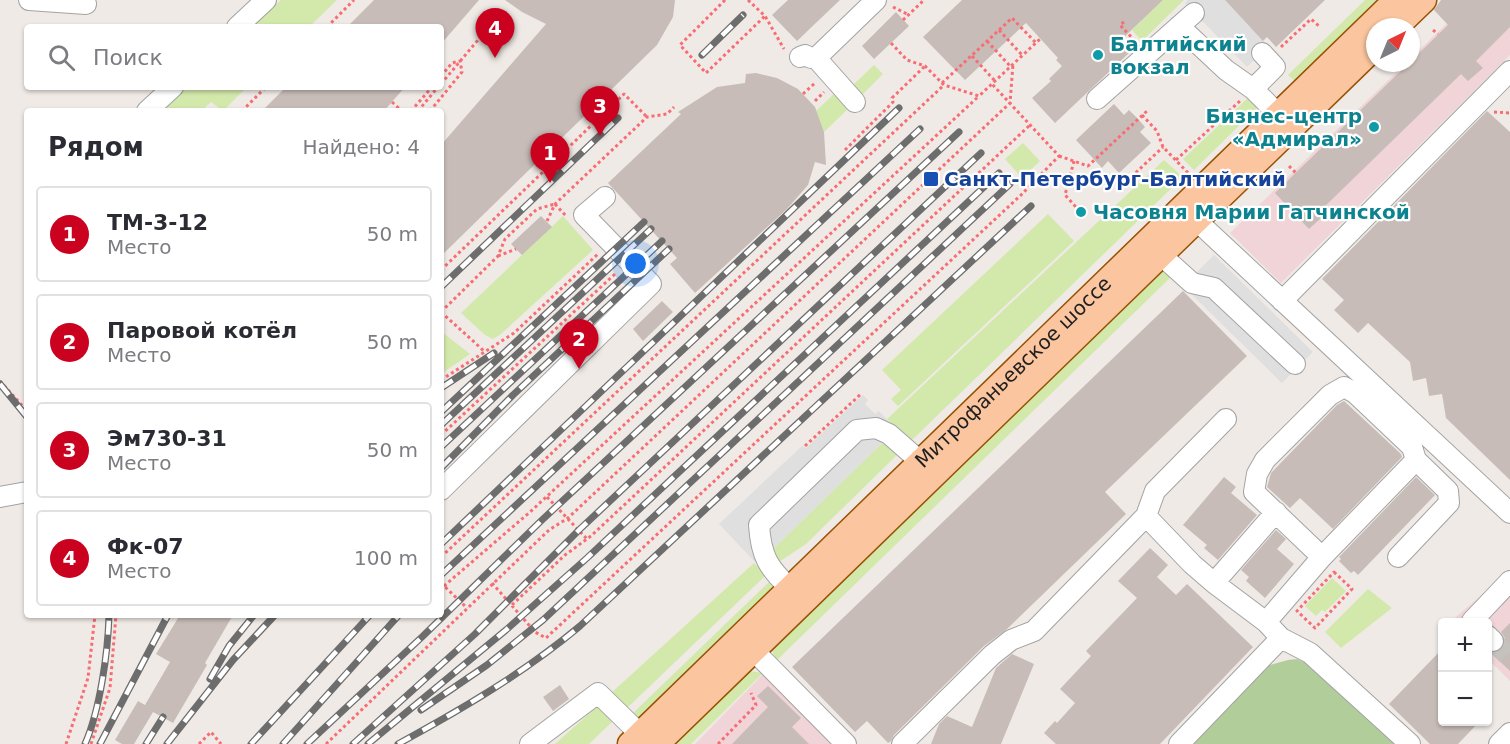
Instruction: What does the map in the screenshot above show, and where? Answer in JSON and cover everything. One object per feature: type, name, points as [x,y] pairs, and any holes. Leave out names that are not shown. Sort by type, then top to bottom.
[{"type":"main road","name":"Митрофаньевское шоссе","points":[[642,741],[791,589],[1396,0]]},
{"type":"main road","points":[[1405,18],[1424,0]]},
{"type":"main road","name":"Митрофаньевское шоссе","points":[[642,741],[754,651],[1366,56]]},
{"type":"lane","points":[[29,0],[86,3]]},
{"type":"lane","points":[[240,24],[266,0]]},
{"type":"lane","points":[[855,102],[808,57],[876,0]]},
{"type":"lane","points":[[1097,99],[1194,13]]},
{"type":"lane","points":[[1179,26],[1226,70],[1247,94],[1278,114]]},
{"type":"lane","points":[[1247,94],[1275,67],[1270,51]]},
{"type":"lane","points":[[1282,301],[1510,71]]},
{"type":"lane","points":[[150,108],[170,90]]},
{"type":"lane","points":[[444,487],[651,284],[584,215],[605,196]]},
{"type":"lane","points":[[1197,221],[1510,513]]},
{"type":"lane","points":[[1161,255],[1191,283],[1214,288],[1295,364]]},
{"type":"lane","points":[[1322,557],[1254,492],[1257,474],[1265,460],[1330,394],[1344,387],[1355,393],[1412,447],[1416,460],[1448,491],[1449,503],[1398,557]]},
{"type":"lane","points":[[902,744],[992,655],[1011,640],[1035,631],[1146,516],[1155,491],[1226,419]]},
{"type":"lane","points":[[791,589],[773,573],[764,556],[759,525],[857,430],[876,428],[889,434],[921,462]]},
{"type":"lane","points":[[1266,622],[1322,557],[1416,460]]},
{"type":"lane","points":[[0,497],[24,493]]},
{"type":"lane","points":[[1214,583],[1275,512]]},
{"type":"lane","points":[[1146,516],[1214,583],[1266,622],[1281,638],[1310,653],[1410,744]]},
{"type":"lane","points":[[1475,618],[1510,581]]},
{"type":"lane","points":[[1179,744],[1281,638]]},
{"type":"lane","points":[[754,651],[846,744]]},
{"type":"lane","points":[[530,744],[598,693],[642,741]]},
{"type":"lane","points":[[1499,744],[1510,733]]},
{"type":"path","points":[[330,24],[354,0]]},
{"type":"path","points":[[725,0],[680,45],[706,73],[765,16]]},
{"type":"path","points":[[748,0],[765,16],[782,47],[796,61],[808,57]]},
{"type":"path","points":[[903,20],[924,0]]},
{"type":"path","points":[[444,554],[1012,18],[1036,43]]},
{"type":"path","points":[[1270,51],[1311,19],[1318,26]]},
{"type":"path","points":[[1124,22],[1120,26],[1128,34]]},
{"type":"path","points":[[999,30],[1022,55]]},
{"type":"path","points":[[1433,30],[1438,34]]},
{"type":"path","points":[[444,76],[483,34]]},
{"type":"path","points":[[444,583],[546,496],[1040,39]]},
{"type":"path","points":[[326,744],[492,583],[549,530],[568,518],[1010,103],[1012,65],[987,41]]},
{"type":"path","points":[[891,43],[907,60],[925,66],[943,84],[979,96]]},
{"type":"path","points":[[972,56],[1010,103],[1059,156],[1088,166],[1147,111]]},
{"type":"path","points":[[432,108],[462,72],[460,61]]},
{"type":"path","points":[[845,150],[893,102],[892,98],[925,66]]},
{"type":"path","points":[[803,94],[820,77]]},
{"type":"path","points":[[245,108],[263,90]]},
{"type":"path","points":[[414,108],[429,90]]},
{"type":"path","points":[[420,108],[435,90]]},
{"type":"path","points":[[444,267],[624,94],[647,117]]},
{"type":"path","points":[[1176,160],[1247,94]]},
{"type":"path","points":[[392,102],[399,108]]},
{"type":"path","points":[[547,221],[555,204],[647,117],[667,114],[674,107]]},
{"type":"path","points":[[1489,111],[1510,114]]},
{"type":"path","points":[[1142,115],[1157,131],[1163,147],[1191,177]]},
{"type":"path","points":[[512,605],[565,555],[587,539],[1030,124]]},
{"type":"path","points":[[1127,181],[1163,147]]},
{"type":"path","points":[[492,583],[535,632],[546,638],[1012,203],[1059,156]]},
{"type":"path","points":[[1074,161],[1065,195],[1076,207]]},
{"type":"path","points":[[1288,166],[1296,173]]},
{"type":"path","points":[[555,204],[570,220]]},
{"type":"path","points":[[444,309],[498,256],[505,239],[537,209],[555,204]]},
{"type":"path","points":[[498,256],[516,249]]},
{"type":"path","points":[[444,378],[514,333],[600,252]]},
{"type":"path","points":[[444,432],[618,271]]},
{"type":"path","points":[[444,315],[484,351]]},
{"type":"path","points":[[0,381],[24,408]]},
{"type":"path","points":[[805,446],[862,393]]},
{"type":"path","points":[[546,496],[587,539]]},
{"type":"path","points":[[1335,572],[1350,586],[1352,588],[1314,628],[1297,611],[1335,572]]},
{"type":"path","points":[[444,585],[467,608]]},
{"type":"path","points":[[66,744],[88,678],[95,618]]},
{"type":"path","points":[[91,744],[110,688],[116,618]]},
{"type":"path","points":[[718,744],[756,705],[751,693]]},
{"type":"path","points":[[199,744],[211,732],[221,744]]},
{"type":"shaded area","points":[[1188,0],[1225,0],[1268,46],[1247,67],[1185,3]]},
{"type":"shaded area","points":[[1471,0],[1510,0],[1510,55],[1281,283],[1230,233],[1397,72],[1420,72],[1420,49]]},
{"type":"shaded area","points":[[1214,255],[1313,352],[1282,383],[1183,286]]},
{"type":"shaded area","points":[[863,395],[868,400],[865,404],[875,414],[879,411],[894,427],[881,444],[771,551],[755,562],[719,524],[802,446],[806,448]]},
{"type":"shaded area","points":[[1510,571],[1510,681],[1492,663],[1492,618],[1455,618]]},
{"type":"shaded area","points":[[767,670],[841,744],[695,744]]},
{"type":"green space","points":[[281,0],[337,0],[312,24],[255,24]]},
{"type":"green space","points":[[1163,0],[1184,0],[1142,41],[1132,30]]},
{"type":"green space","points":[[1365,0],[1380,0],[1296,82],[1288,75]]},
{"type":"green space","points":[[874,65],[883,74],[860,97],[851,87]]},
{"type":"green space","points":[[183,90],[244,90],[226,108],[219,108],[211,102],[204,108],[163,108]]},
{"type":"green space","points":[[835,93],[849,108],[824,132],[816,111]]},
{"type":"green space","points":[[1249,97],[1258,107],[1194,170],[1183,159]]},
{"type":"green space","points":[[1023,143],[1040,161],[1022,178],[1005,159]]},
{"type":"green space","points":[[1164,160],[1183,177],[910,442],[887,419]]},
{"type":"green space","points":[[1048,214],[1074,241],[898,406],[891,399],[901,390],[882,370]]},
{"type":"green space","points":[[563,216],[593,250],[501,334],[493,339],[485,335],[461,313]]},
{"type":"green space","points":[[1159,272],[1166,272],[1171,277],[775,662],[772,649]]},
{"type":"green space","points":[[444,334],[470,354],[444,372]]},
{"type":"green space","points":[[886,443],[900,452],[806,544],[776,564],[771,551],[881,444]]},
{"type":"green space","points":[[754,563],[766,575],[625,710],[610,694]]},
{"type":"green space","points":[[1332,578],[1346,591],[1325,612],[1322,610],[1316,616],[1305,606]]},
{"type":"green space","points":[[771,580],[775,589],[642,718],[631,715]]},
{"type":"green space","points":[[1368,589],[1392,608],[1341,648],[1325,632]]},
{"type":"green space","points":[[1297,659],[1310,665],[1397,744],[1187,744],[1259,668]]},
{"type":"green space","points":[[750,671],[763,673],[691,744],[674,744]]},
{"type":"green space","points":[[600,704],[614,720],[589,744],[555,744]]},
{"type":"building","points":[[374,0],[479,0],[444,41],[444,24],[350,24]]},
{"type":"building","points":[[505,0],[675,0],[673,17],[657,45],[444,253],[444,142],[546,24]]},
{"type":"building","points":[[788,0],[840,0],[797,41],[772,15]]},
{"type":"building","name":"Балтийский вокзал","points":[[962,0],[1163,0],[1119,42],[1130,52],[1055,123],[1032,98],[1051,81],[1049,79],[1062,66],[1056,60],[1058,58],[1026,23],[965,80],[923,37]]},
{"type":"building","points":[[1225,0],[1325,0],[1276,47],[1267,37],[1263,41]]},
{"type":"building","name":"Бизнес-центр «Адмирал»","points":[[1441,0],[1510,0],[1510,27],[1476,61],[1483,68],[1468,81],[1461,74],[1319,212],[1322,217],[1309,229],[1275,193],[1400,72],[1420,72],[1420,52],[1448,25],[1434,10]]},
{"type":"building","points":[[896,12],[909,26],[874,59],[862,46]]},
{"type":"building","points":[[756,73],[777,78],[798,89],[815,107],[824,132],[826,165],[815,162],[808,185],[787,209],[695,293],[670,264],[677,258],[608,183],[681,114],[678,112],[717,87],[745,83],[746,74]]},
{"type":"building","points":[[283,90],[402,90],[387,108],[265,108]]},
{"type":"building","points":[[1114,104],[1124,115],[1129,110],[1138,119],[1145,127],[1140,132],[1151,143],[1119,173],[1108,161],[1102,168],[1076,140]]},
{"type":"building","points":[[1487,111],[1510,132],[1510,480],[1446,418],[1442,394],[1429,396],[1426,378],[1413,381],[1410,362],[1368,323],[1358,333],[1334,310],[1344,300],[1322,279]]},
{"type":"building","points":[[541,216],[552,227],[522,255],[511,244]]},
{"type":"building","points":[[1183,291],[1247,356],[1105,492],[1126,514],[1007,629],[984,646],[894,735],[891,741],[888,743],[867,721],[855,732],[792,667]]},
{"type":"building","points":[[662,301],[673,312],[643,341],[633,329]]},
{"type":"building","points":[[1344,401],[1402,457],[1333,529],[1300,498],[1290,508],[1267,487],[1271,473],[1337,405]]},
{"type":"building","points":[[1224,477],[1236,487],[1231,493],[1257,515],[1218,560],[1204,548],[1207,545],[1183,525]]},
{"type":"building","points":[[1416,477],[1435,495],[1358,575],[1354,571],[1351,573],[1339,561],[1341,559],[1339,557]]},
{"type":"building","points":[[1276,530],[1286,539],[1277,549],[1294,564],[1265,598],[1246,581],[1249,577],[1241,570]]},
{"type":"building","points":[[1150,548],[1168,565],[1157,577],[1176,595],[1187,584],[1253,647],[1160,744],[1056,744],[1044,733],[1055,721],[1057,723],[1075,703],[1060,689],[1091,656],[1086,651],[1137,598],[1118,581]]},
{"type":"building","points":[[178,618],[231,618],[173,723],[153,712],[134,744],[122,744],[115,740],[138,701],[145,705],[170,662],[156,654]]},
{"type":"building","points":[[1510,623],[1510,671],[1492,654],[1502,649],[1505,638],[1501,632]]},
{"type":"building","points":[[1438,653],[1438,726],[1475,726],[1458,744],[1430,744],[1389,704]]},
{"type":"building","points":[[1012,654],[1034,664],[1001,744],[931,744],[939,724],[947,716],[972,727],[996,668]]},
{"type":"building","points":[[560,685],[569,699],[553,711],[543,697]]},
{"type":"building","points":[[768,686],[801,718],[792,727],[809,744],[732,744],[768,707],[757,696]]},
{"type":"tunnel","points":[[1493,641],[1510,658]]},
{"type":"railway","points":[[702,55],[743,15]]},
{"type":"railway","points":[[444,541],[899,108]]},
{"type":"railway","points":[[444,284],[618,118]]},
{"type":"railway","points":[[444,572],[920,129]]},
{"type":"railway","points":[[444,616],[542,520],[959,132]]},
{"type":"railway","points":[[353,744],[475,634],[579,530],[981,153]]},
{"type":"railway","points":[[368,744],[506,630],[587,558],[999,173]]},
{"type":"railway","points":[[421,710],[487,665],[543,620],[1010,184]]},
{"type":"railway","points":[[398,744],[492,690],[580,626],[1031,206]]},
{"type":"railway","points":[[444,409],[644,222]]},
{"type":"railway","points":[[444,422],[651,229]]},
{"type":"railway","points":[[444,444],[662,241]]},
{"type":"railway","points":[[444,465],[513,395],[669,249]]},
{"type":"railway","points":[[444,386],[494,353]]},
{"type":"railway","points":[[0,384],[24,413]]},
{"type":"railway","points":[[85,744],[95,715],[102,681],[109,618]]},
{"type":"railway","points":[[100,744],[166,618]]},
{"type":"railway","points":[[210,679],[229,646],[252,618]]},
{"type":"railway","points":[[167,744],[233,660],[272,618]]},
{"type":"railway","points":[[251,744],[367,618]]},
{"type":"railway","points":[[283,744],[396,618]]},
{"type":"railway","points":[[307,744],[441,618]]},
{"type":"railway","points":[[146,744],[163,717]]},
{"type":"place","name":"Балтийский вокзал","points":[[1098,55]]},
{"type":"place","name":"Фк-07","points":[[495,58]]},
{"type":"place","name":"Бизнес-центр «Адмирал»","points":[[1374,127]]},
{"type":"place","name":"Эм730-31","points":[[600,136]]},
{"type":"place","name":"Санкт-Петербург-Балтийский","points":[[931,179]]},
{"type":"place","name":"ТМ-3-12","points":[[550,183]]},
{"type":"place","name":"Часовня Марии Гатчинской","points":[[1081,212]]},
{"type":"place","name":"Паровой котёл","points":[[579,369]]}]
